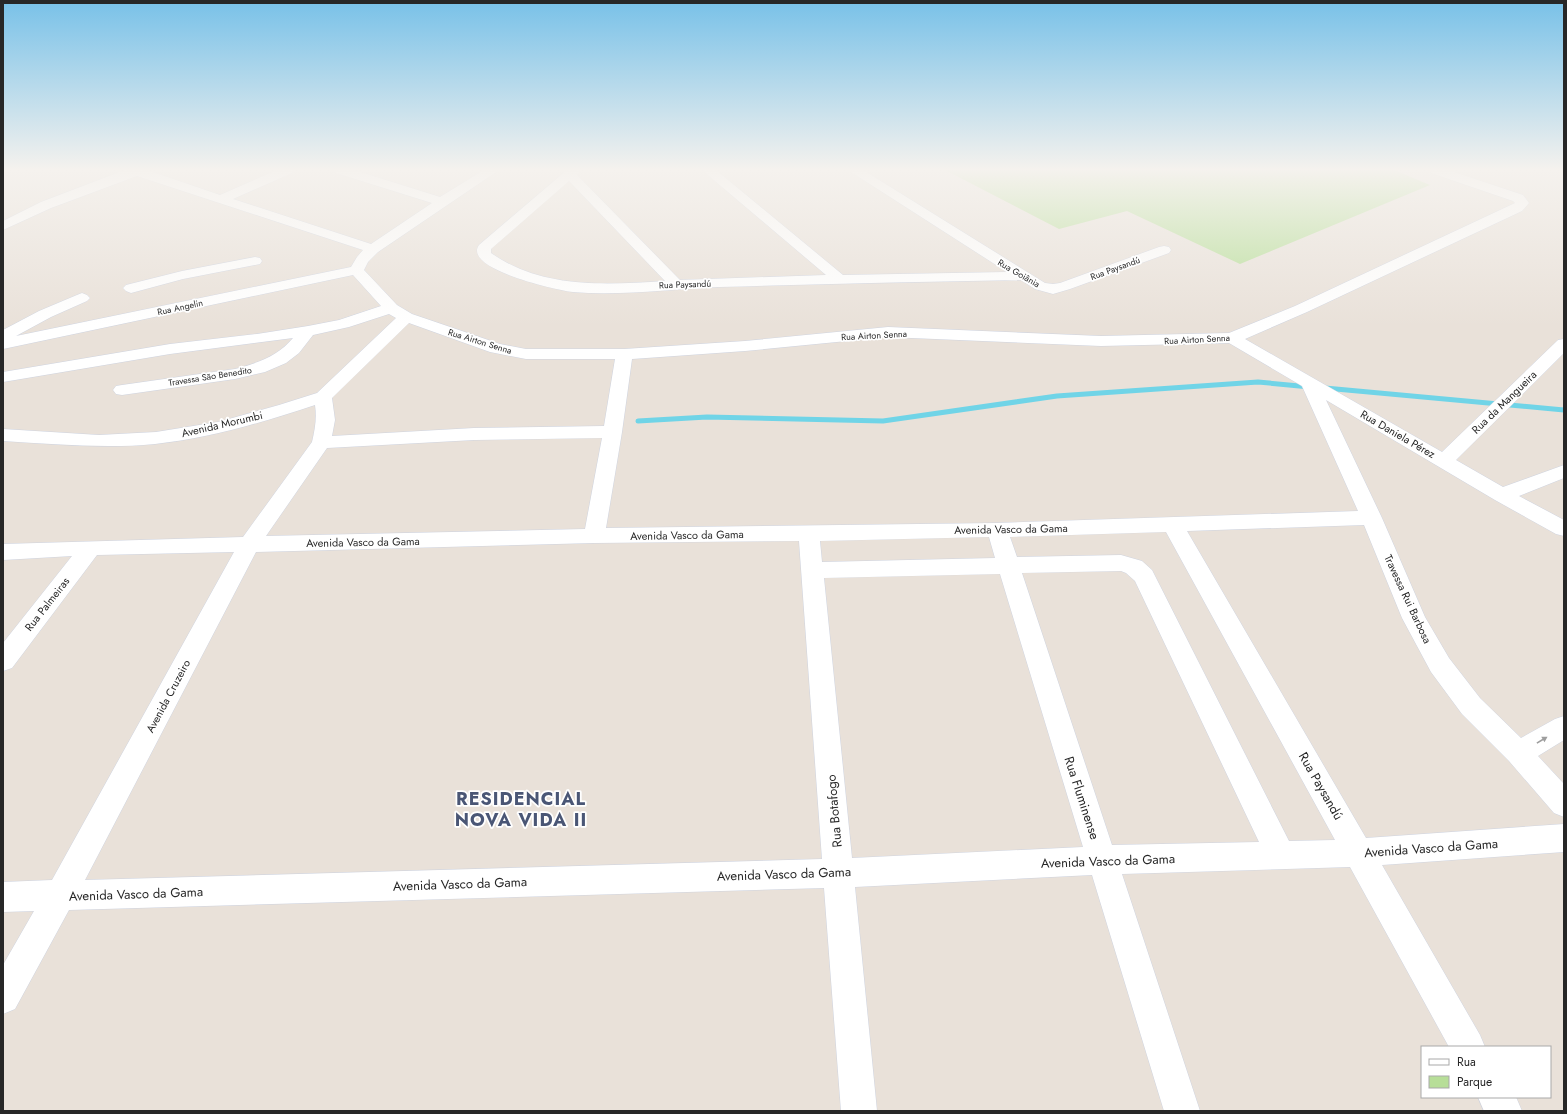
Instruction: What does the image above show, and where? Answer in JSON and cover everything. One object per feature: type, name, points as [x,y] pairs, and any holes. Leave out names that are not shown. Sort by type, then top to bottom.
[{"type":"street","points":[[291,222],[373,249]]},
{"type":"street","points":[[357,270],[362,260],[373,249],[413,222]]},
{"type":"street","name":"Rua Paysandú","points":[[514,222],[484,248],[484,255],[493,262],[516,272],[551,284],[570,287],[596,289],[676,284],[1021,276]]},
{"type":"street","points":[[619,222],[676,284]]},
{"type":"street","points":[[770,222],[840,280]]},
{"type":"street","name":"Rua Goiânia","points":[[936,222],[1021,276],[1040,286],[1053,289],[1065,286]]},
{"type":"street","name":"Rua Airton Senna","points":[[357,270],[365,281],[398,312],[496,348],[526,354],[624,354],[745,346],[888,332],[1101,341],[1232,338],[1308,306],[1488,222]]},
{"type":"street","name":"Rua Paysandú","points":[[1065,286],[1164,250]]},
{"type":"street","points":[[131,288],[166,279],[255,261]]},
{"type":"street","name":"Rua Angelin","points":[[3,344],[357,270]]},
{"type":"street","points":[[166,279],[170,309]]},
{"type":"street","points":[[3,337],[45,314],[82,298]]},
{"type":"street","points":[[3,377],[170,349],[258,339],[308,331],[398,312]]},
{"type":"street","name":"Avenida Morumbi","points":[[3,435],[99,441],[156,438],[220,427],[323,397],[388,336],[398,312]]},
{"type":"street","name":"Travessa São Benedito","points":[[122,390],[235,374],[259,368],[280,359],[294,349],[308,331]]},
{"type":"street","name":"Rua Daniela Pérez","points":[[1232,338],[1315,388],[1444,461],[1502,496],[1564,529]]},
{"type":"street","name":"Rua da Mangueira","points":[[1444,461],[1564,344]]},
{"type":"street","points":[[594,536],[613,432],[624,354]]},
{"type":"street","name":"Travessa Rui Barbosa","points":[[1315,388],[1414,618],[1440,665],[1471,706],[1519,753],[1564,804]]},
{"type":"street","name":"Avenida Cruzeiro","points":[[3,996],[60,896],[249,545],[320,442],[327,414],[323,397]]},
{"type":"street","points":[[320,442],[474,434],[613,432]]},
{"type":"street","points":[[1502,496],[1564,471]]},
{"type":"street","name":"Avenida Vasco da Gama","points":[[3,552],[91,548],[594,536],[809,534],[997,530],[1372,518]]},
{"type":"street","name":"Rua Paysandú","points":[[1173,525],[1360,853],[1467,1046]]},
{"type":"street","name":"Rua Fluminense","points":[[997,530],[1182,1111]]},
{"type":"street","name":"Rua Botafogo","points":[[809,534],[859,1111]]},
{"type":"street","name":"Rua Palmeiras","points":[[3,661],[91,548]]},
{"type":"street","points":[[812,570],[1121,563],[1134,567],[1144,576],[1281,855]]},
{"type":"street","points":[[1519,753],[1564,726]]},
{"type":"street","name":"Avenida Vasco da Gama","points":[[3,897],[839,873],[1101,860],[1360,853],[1564,838]]},
{"type":"street","points":[[1497,1098],[1504,1111]]},
{"type":"green space","points":[[1045,222],[1085,222],[1059,229]]},
{"type":"green space","points":[[1150,222],[1341,222],[1240,264]]},
{"type":"waterway","points":[[638,421],[707,417],[883,421],[1057,396],[1258,382],[1310,387]]},
{"type":"waterway","points":[[1325,388],[1564,410]]},
{"type":"district","name":"RESIDENCIAL NOVA VIDA II","points":[[521,809]]}]
